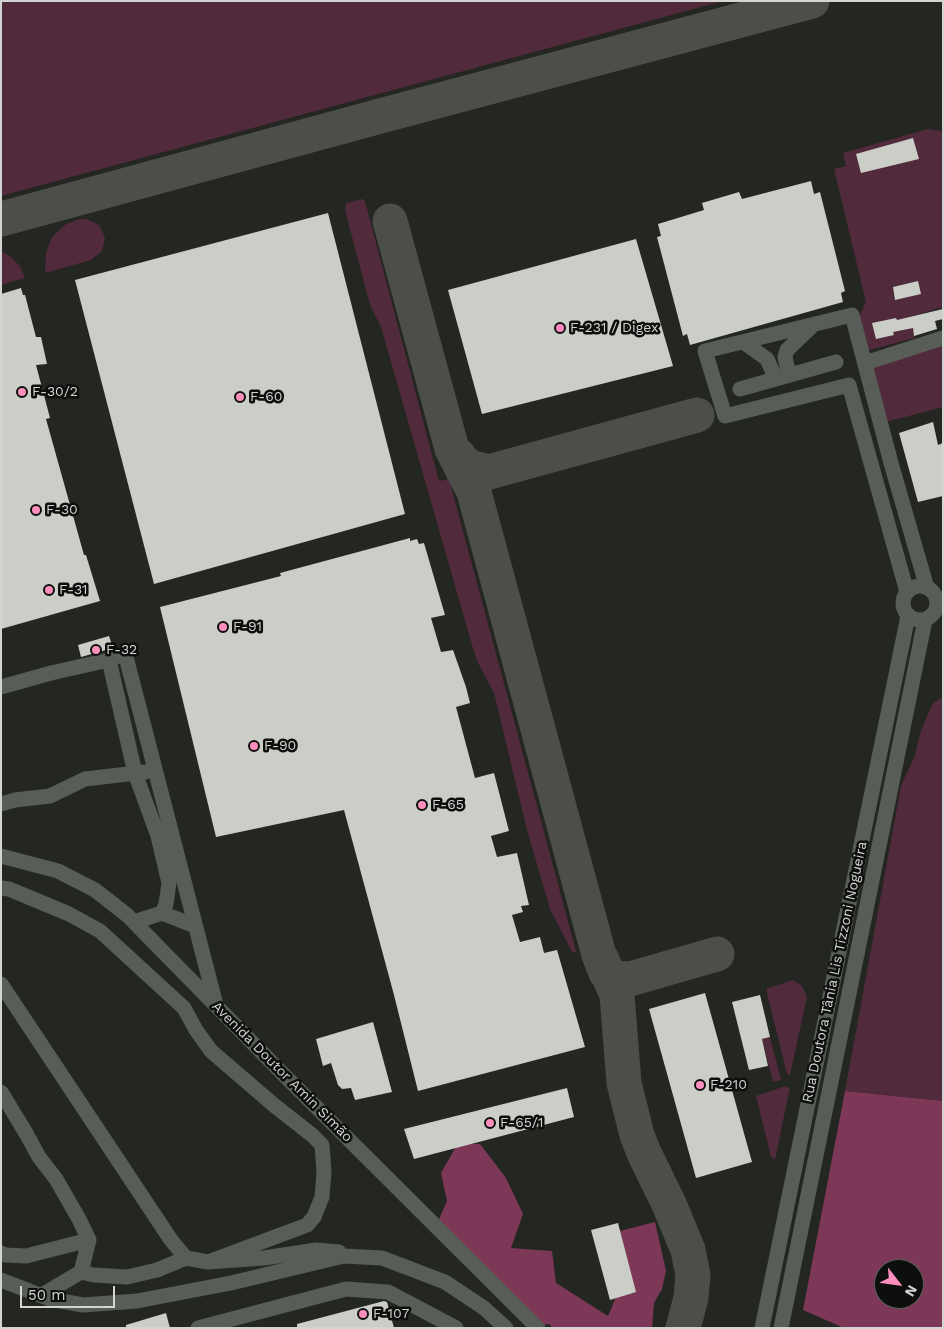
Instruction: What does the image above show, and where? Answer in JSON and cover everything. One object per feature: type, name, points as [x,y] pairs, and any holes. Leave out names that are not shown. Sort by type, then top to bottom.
[{"type":"street","name":"Rua Doutora Tânia Lis Tizzoni Nogueira","points":[[762,1328],[908,616],[904,612],[903,602],[906,592],[849,385],[725,416],[705,351],[852,315],[893,472],[927,588],[934,594],[937,604],[934,614],[925,620],[780,1328]]},
{"type":"street","points":[[782,377],[787,350],[814,324]]},
{"type":"street","points":[[864,363],[943,338]]},
{"type":"street","points":[[744,342],[767,359],[782,377]]},
{"type":"street","points":[[740,389],[836,362]]},
{"type":"street","points":[[906,592],[916,586],[927,588]]},
{"type":"street","points":[[908,616],[916,620],[925,620]]},
{"type":"street","points":[[1,687],[50,673],[109,660],[125,653],[216,1007]]},
{"type":"street","points":[[109,660],[135,773],[158,836],[169,883],[166,904],[162,913]]},
{"type":"street","points":[[1,804],[15,800],[50,796],[85,779],[155,772]]},
{"type":"street","name":"Avenida Doutor Amin Simão","points":[[1,856],[58,871],[95,890],[127,914],[216,1007],[538,1328]]},
{"type":"street","points":[[1,888],[9,889],[69,914],[100,931],[184,1008],[196,1030],[211,1051],[322,1145],[324,1172],[322,1197],[314,1217],[307,1225],[208,1262]]},
{"type":"street","points":[[134,922],[162,913],[195,926]]},
{"type":"street","points":[[1,984],[43,1049],[60,1070],[171,1240],[186,1258]]},
{"type":"street","points":[[1,1092],[39,1157],[56,1179],[89,1240],[80,1272]]},
{"type":"street","points":[[1,1253],[4,1255],[26,1256],[89,1240]]},
{"type":"street","points":[[42,1295],[80,1272],[100,1276],[126,1276],[157,1270],[186,1258],[208,1262],[264,1258],[316,1250],[343,1252],[349,1256]]},
{"type":"street","points":[[1,1280],[42,1295],[50,1300],[83,1305],[137,1301],[232,1283],[298,1266],[349,1256],[382,1258],[445,1282],[484,1308],[506,1328]]},
{"type":"street","points":[[198,1328],[346,1289],[388,1292],[456,1328]]},
{"type":"shaded area","points":[[1,1],[723,1],[1,196]]},
{"type":"shaded area","points":[[928,129],[943,131],[943,307],[910,317],[915,338],[869,350],[858,318],[866,302],[834,169],[846,166],[843,153]]},
{"type":"shaded area","points":[[362,199],[365,201],[439,481],[449,479],[576,951],[574,953],[550,909],[527,830],[494,693],[477,661],[381,327],[370,305],[345,210],[346,203]]},
{"type":"shaded area","points":[[86,219],[99,225],[105,238],[102,251],[91,260],[45,273],[46,253],[52,237],[66,224]]},
{"type":"shaded area","points":[[1,251],[20,266],[25,278],[1,285]]},
{"type":"shaded area","points":[[943,344],[943,407],[886,422],[870,364]]},
{"type":"shaded area","points":[[943,697],[943,1101],[845,1091],[901,786],[915,755],[921,730],[933,703]]},
{"type":"shaded area","points":[[793,980],[802,986],[807,997],[790,1075],[787,1074],[766,989]]},
{"type":"shaded area","points":[[770,1037],[781,1080],[773,1082],[762,1039]]},
{"type":"shaded area","points":[[786,1086],[790,1089],[775,1160],[771,1157],[756,1096]]},
{"type":"shaded area","points":[[845,1091],[943,1101],[943,1328],[844,1328],[803,1310]]},
{"type":"shaded area","points":[[458,1143],[480,1144],[506,1178],[523,1214],[511,1248],[552,1251],[556,1283],[608,1316],[627,1271],[620,1231],[655,1222],[666,1271],[662,1289],[654,1303],[652,1328],[553,1328],[549,1324],[543,1325],[439,1219],[447,1201],[441,1173]]},
{"type":"building","points":[[913,138],[919,159],[861,173],[856,154]]},
{"type":"building","points":[[811,181],[814,194],[820,192],[845,291],[841,293],[843,302],[690,345],[687,334],[683,336],[657,237],[661,236],[658,224],[704,210],[702,203],[739,192],[742,199]]},
{"type":"building","name":"F-60","points":[[328,213],[405,514],[154,584],[75,280]]},
{"type":"building","name":"F-231 / Digex","points":[[636,239],[673,366],[482,414],[448,290]]},
{"type":"building","points":[[918,281],[921,294],[895,300],[893,287]]},
{"type":"building","points":[[21,288],[23,295],[25,295],[36,337],[41,337],[47,364],[36,365],[50,418],[46,419],[84,555],[86,555],[100,601],[1,629],[1,294]]},
{"type":"building","points":[[943,309],[943,319],[935,321],[937,329],[914,336],[913,328],[893,332],[894,335],[876,339],[872,323],[896,318],[897,320]]},
{"type":"building","points":[[933,422],[938,445],[943,443],[943,496],[918,502],[899,433]]},
{"type":"building","name":"F-65","points":[[410,538],[410,541],[417,539],[419,544],[424,543],[445,615],[431,618],[441,652],[453,650],[466,687],[470,703],[456,707],[475,778],[494,773],[509,831],[491,836],[497,857],[517,853],[529,905],[521,906],[523,912],[512,915],[520,942],[540,937],[544,953],[557,950],[585,1047],[418,1091],[344,810],[216,837],[160,607],[281,576],[280,573]]},
{"type":"building","name":"F-32","points":[[109,636],[113,648],[81,657],[78,645]]},
{"type":"building","name":"F-210","points":[[705,993],[752,1162],[696,1178],[649,1009]]},
{"type":"building","points":[[760,995],[770,1037],[762,1039],[768,1066],[749,1070],[732,1002]]},
{"type":"building","points":[[373,1022],[392,1092],[355,1100],[351,1088],[342,1089],[338,1085],[331,1063],[323,1066],[316,1039]]},
{"type":"building","name":"F-65/1","points":[[567,1088],[574,1117],[414,1159],[404,1129]]},
{"type":"building","points":[[618,1223],[636,1292],[610,1300],[591,1230]]},
{"type":"building","name":"F-107","points":[[384,1301],[387,1302],[394,1328],[297,1328],[297,1324]]},
{"type":"building","points":[[166,1313],[170,1328],[126,1328],[126,1325]]},
{"type":"taxiway","points":[[1,219],[812,1]]},
{"type":"taxiway","points":[[390,221],[452,449],[474,492],[599,955],[606,973],[612,978],[630,979],[717,954]]},
{"type":"taxiway","points":[[458,455],[464,463],[473,468],[489,472],[697,415]]},
{"type":"taxiway","points":[[601,958],[617,995],[624,1083],[637,1135],[688,1250],[693,1275],[691,1298],[683,1328]]},
{"type":"place","name":"F-231 / Digex","points":[[560,328]]},
{"type":"place","name":"F-30/2","points":[[22,392]]},
{"type":"place","name":"F-60","points":[[240,397]]},
{"type":"place","name":"F-30","points":[[36,510]]},
{"type":"place","name":"F-31","points":[[49,590]]},
{"type":"place","name":"F-91","points":[[223,627]]},
{"type":"place","name":"F-32","points":[[96,650]]},
{"type":"place","name":"F-90","points":[[254,746]]},
{"type":"place","name":"F-65","points":[[422,805]]},
{"type":"place","name":"F-210","points":[[700,1085]]},
{"type":"place","name":"F-65/1","points":[[490,1123]]},
{"type":"place","name":"F-107","points":[[363,1314]]}]
